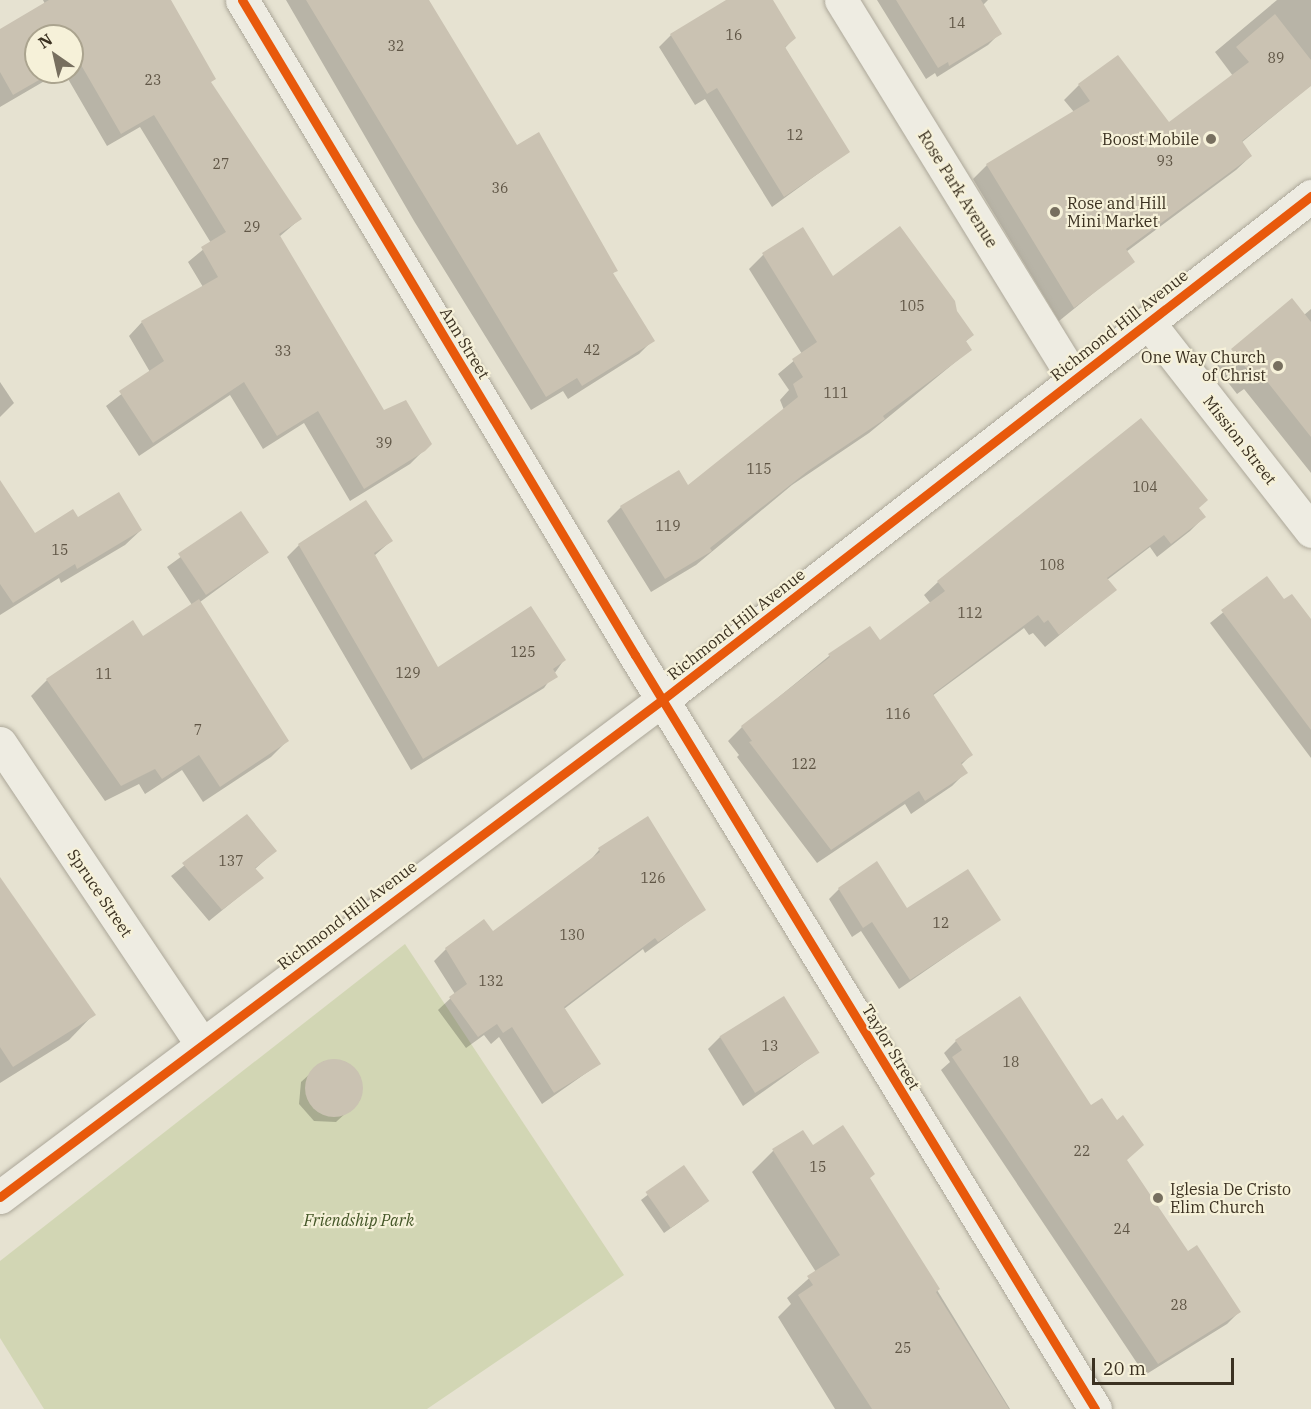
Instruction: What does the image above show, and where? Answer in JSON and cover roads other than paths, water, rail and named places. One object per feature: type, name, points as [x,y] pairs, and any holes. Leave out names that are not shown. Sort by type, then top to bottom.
[{"type":"street","name":"Ann Street","points":[[242,0],[662,700]]},
{"type":"street","name":"Rose Park Avenue","points":[[842,0],[1074,378]]},
{"type":"street","name":"Richmond Hill Avenue","points":[[0,1197],[201,1043],[662,700],[1311,196]]},
{"type":"street","name":"Mission Street","points":[[1148,322],[1311,531]]},
{"type":"street","name":"Taylor Street","points":[[662,700],[1095,1409]]},
{"type":"street","name":"Spruce Street","points":[[0,743],[201,1043]]},
{"type":"place","name":"Boost Mobile","points":[[1211,139]]},
{"type":"place","name":"Rose and Hill Mini Market","points":[[1055,212]]},
{"type":"place","name":"One Way Church of Christ","points":[[1278,366]]},
{"type":"place","name":"Iglesia De Cristo Elim Church","points":[[1158,1198]]},
{"type":"park label","name":"Friendship Park","points":[[359,1220]]}]
